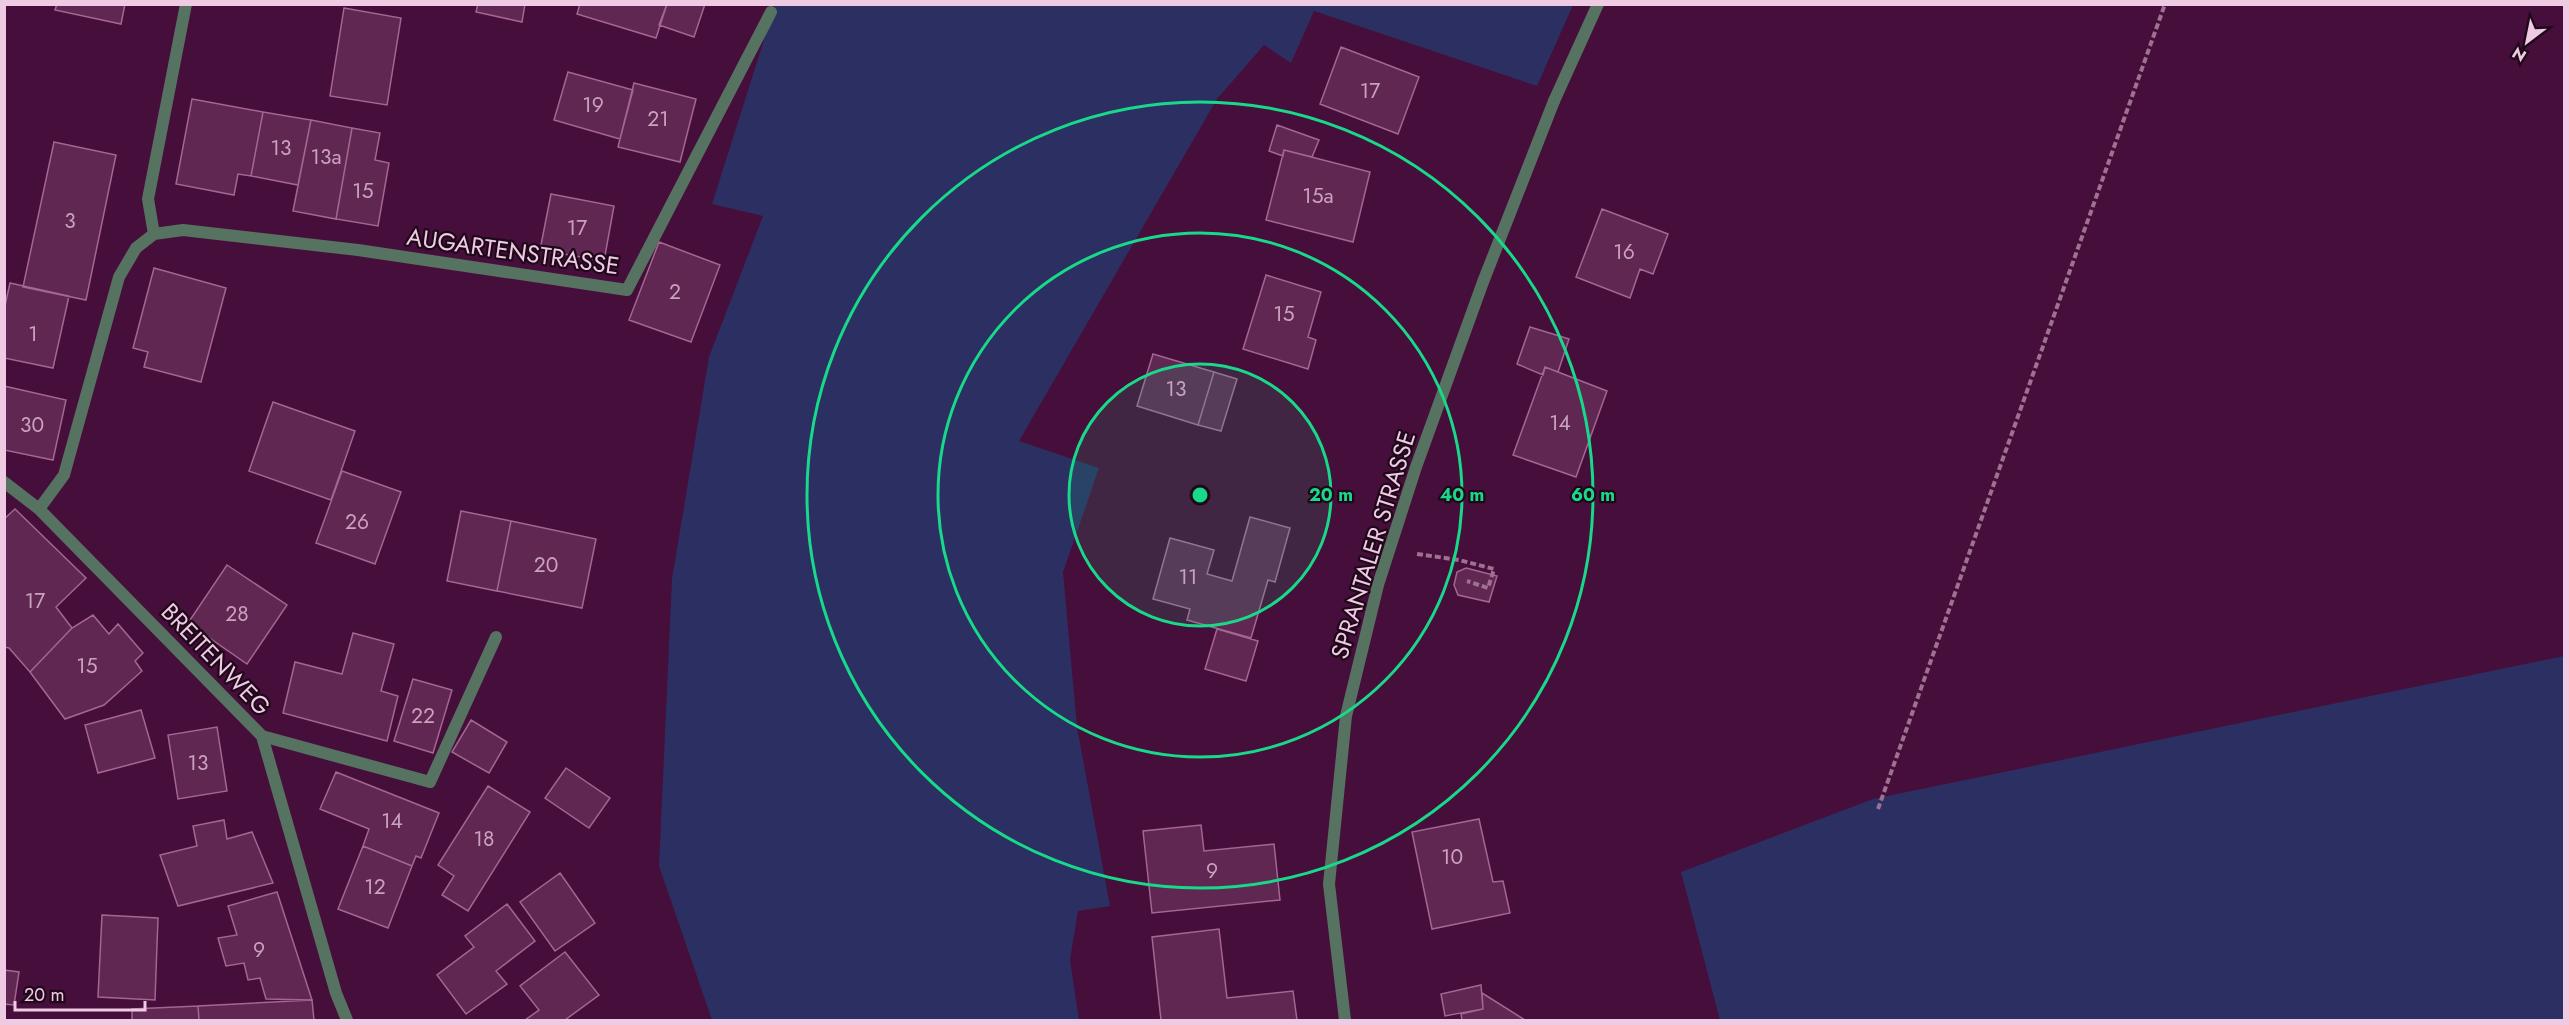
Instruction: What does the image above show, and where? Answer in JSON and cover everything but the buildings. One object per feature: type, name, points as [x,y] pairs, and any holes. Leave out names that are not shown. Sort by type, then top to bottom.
[{"type":"street","points":[[39,509],[64,475],[119,277],[136,248],[154,234],[148,199],[186,4]]},
{"type":"street","name":"SPRANTALER STRASSE","points":[[1345,1020],[1329,884],[1346,716],[1378,585],[1416,467],[1483,282],[1554,101],[1598,4]]},
{"type":"street","name":"AUGARTENSTRASSE","points":[[154,234],[183,230],[358,250],[627,290],[771,12]]},
{"type":"street","name":"BREITENWEG","points":[[4,482],[39,509],[262,736],[336,993],[347,1020]]},
{"type":"street","points":[[262,736],[430,782],[496,637]]},
{"type":"path","points":[[1878,809],[2165,4]]},
{"type":"path","points":[[1389,550],[1459,560],[1494,569],[1488,588],[1467,581]]},
{"type":"shaded area","points":[[775,5],[1573,5],[1537,86],[1314,11],[1291,63],[1264,45],[1217,99],[1019,441],[1099,468],[1063,572],[1077,727],[1110,906],[1078,911],[1070,960],[1079,1020],[712,1020],[659,866],[672,579],[709,357],[763,216],[712,204]]},
{"type":"shaded area","points":[[2564,656],[2564,1020],[1720,1020],[1681,872],[1873,799]]}]
